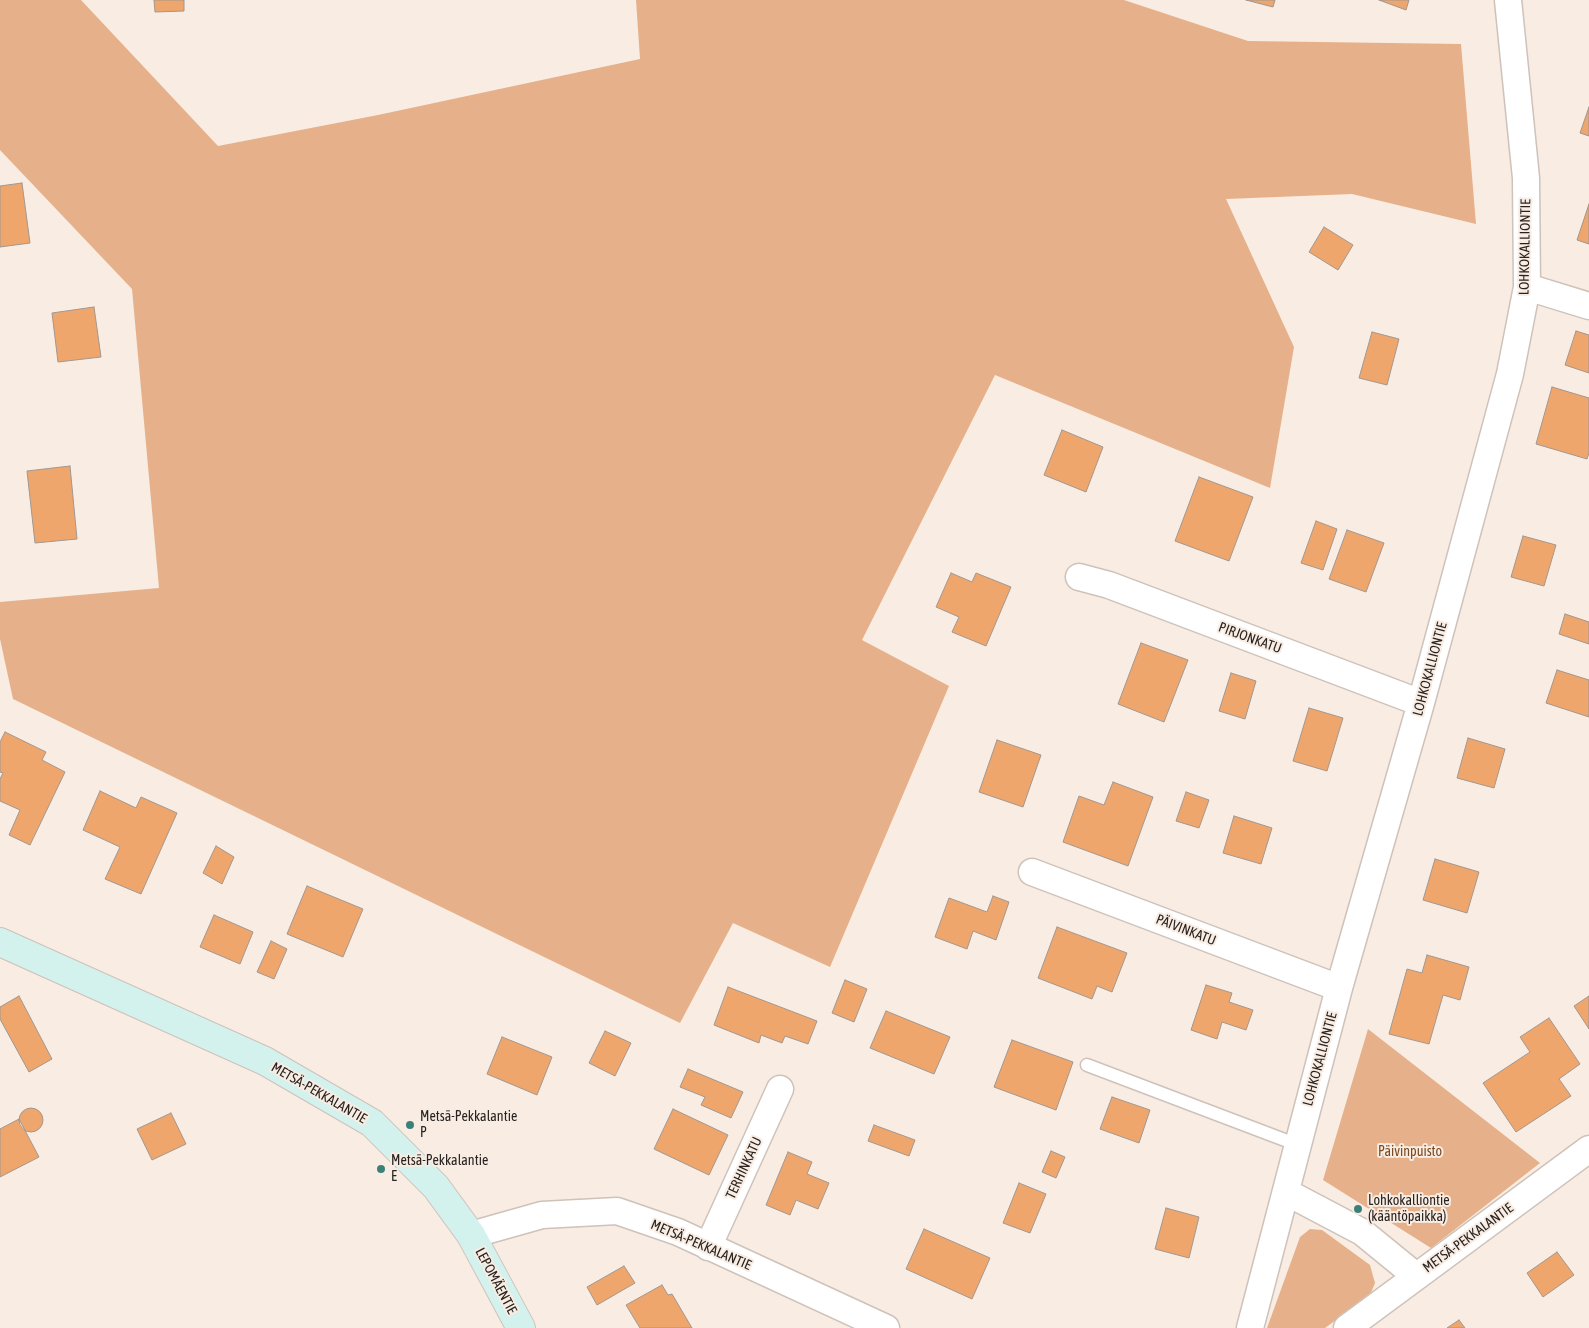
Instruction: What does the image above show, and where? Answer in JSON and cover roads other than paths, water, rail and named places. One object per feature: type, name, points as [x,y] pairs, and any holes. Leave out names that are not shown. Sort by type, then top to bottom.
[{"type":"street","name":"LOHKOKALLIONTIE","points":[[1250,1328],[1339,988],[1421,703],[1510,374],[1527,286],[1526,178],[1508,0]]},
{"type":"street","points":[[1527,286],[1589,306]]},
{"type":"street","name":"PIRJONKATU","points":[[1079,577],[1109,586],[1421,703]]},
{"type":"street","name":"PÄIVINKATU","points":[[1032,872],[1339,988]]},
{"type":"street","name":"METSÄ-PEKKALANTIE","points":[[0,942],[265,1061],[372,1123],[436,1187],[471,1235],[542,1215],[617,1210],[678,1232],[886,1328]]},
{"type":"street","name":"TERHINKATU","points":[[708,1247],[780,1089]]},
{"type":"street","name":"METSÄ-PEKKALANTIE","points":[[1347,1328],[1589,1149]]},
{"type":"street","points":[[1286,1192],[1362,1232],[1416,1276]]},
{"type":"street","name":"LEPOMÄENTIE","points":[[471,1235],[521,1328]]},
{"type":"lane","points":[[1087,1065],[1298,1145]]},
{"type":"place","name":"Metsä-Pekkalantie P","points":[[410,1125]]},
{"type":"place","name":"Metsä-Pekkalantie E","points":[[381,1169]]},
{"type":"place","name":"Lohkokalliontie (kääntöpaikka)","points":[[1358,1209]]},
{"type":"park label","name":"Päivinpuisto","points":[[1410,1152]]}]
